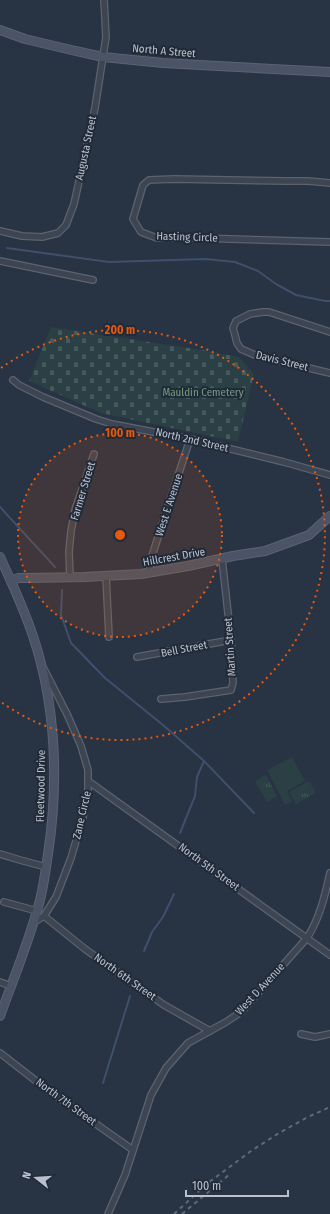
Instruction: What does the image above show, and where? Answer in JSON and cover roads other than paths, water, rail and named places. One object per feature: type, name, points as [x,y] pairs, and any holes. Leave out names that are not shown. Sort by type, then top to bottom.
[{"type":"street","name":"Augusta Street","points":[[0,232],[22,236],[42,237],[58,233],[66,225],[74,204],[95,108],[106,37],[104,0]]},
{"type":"street","name":"North A Street","points":[[0,30],[25,39],[67,50],[103,57],[172,64],[330,72]]},
{"type":"street","name":"Hasting Circle","points":[[330,183],[308,181],[149,180],[143,184],[133,219],[140,232],[157,238],[330,242]]},
{"type":"street","points":[[0,261],[93,280]]},
{"type":"street","name":"Davis Street","points":[[330,332],[269,312],[250,314],[242,317],[236,321],[233,328],[237,343],[241,349],[255,355],[330,373]]},
{"type":"street","name":"North 2nd Street","points":[[13,380],[19,385],[43,397],[112,424],[190,439],[330,475]]},
{"type":"street","name":"West E Avenue","points":[[150,573],[150,562],[190,439]]},
{"type":"street","name":"Farmer Street","points":[[70,577],[70,545],[75,510],[94,454]]},
{"type":"street","name":"Hillcrest Drive","points":[[11,581],[18,578],[106,576],[150,573],[265,551],[309,535],[330,516]]},
{"type":"street","name":"Fleetwood Drive","points":[[0,557],[3,568],[11,581],[33,636],[50,710],[54,753],[52,823],[41,896],[0,1016]]},
{"type":"street","name":"Martin Street","points":[[161,699],[185,698],[231,690],[233,683],[231,640],[222,559]]},
{"type":"street","points":[[106,576],[109,637]]},
{"type":"street","name":"Bell Street","points":[[137,657],[231,640]]},
{"type":"street","name":"Zane Circle","points":[[33,923],[44,916],[56,897],[71,858],[83,817],[88,790],[88,770],[81,746],[67,714],[38,657]]},
{"type":"street","name":"North 5th Street","points":[[88,781],[330,954]]},
{"type":"street","points":[[0,854],[46,866]]},
{"type":"street","name":"West D Avenue","points":[[108,1214],[125,1175],[151,1095],[166,1068],[188,1043],[241,1012],[307,938],[312,930],[323,901],[330,873]]},
{"type":"street","points":[[4,902],[37,911]]},
{"type":"street","name":"North 6th Street","points":[[44,916],[85,949],[164,1005],[210,1031]]},
{"type":"street","points":[[0,982],[11,986]]},
{"type":"street","points":[[301,1034],[315,1037],[330,1034]]},
{"type":"street","name":"North 7th Street","points":[[0,1053],[49,1091],[133,1150]]},
{"type":"waterway","points":[[7,248],[109,262],[206,259],[235,262],[258,271],[276,284],[296,295],[330,301]]},
{"type":"waterway","points":[[0,507],[55,567]]},
{"type":"waterway","points":[[62,590],[61,615],[71,643],[105,678],[163,725],[204,761],[254,813]]},
{"type":"waterway","points":[[180,833],[195,796],[197,777],[204,761]]},
{"type":"waterway","points":[[144,951],[152,932],[163,917],[174,894]]},
{"type":"waterway","points":[[103,1083],[130,996]]},
{"type":"railway","points":[[174,1214],[208,1183],[251,1151],[279,1133],[330,1107]]},
{"type":"railway","points":[[182,1214],[230,1174]]},
{"type":"park label","name":"Mauldin Cemetery","points":[[203,392]]}]
